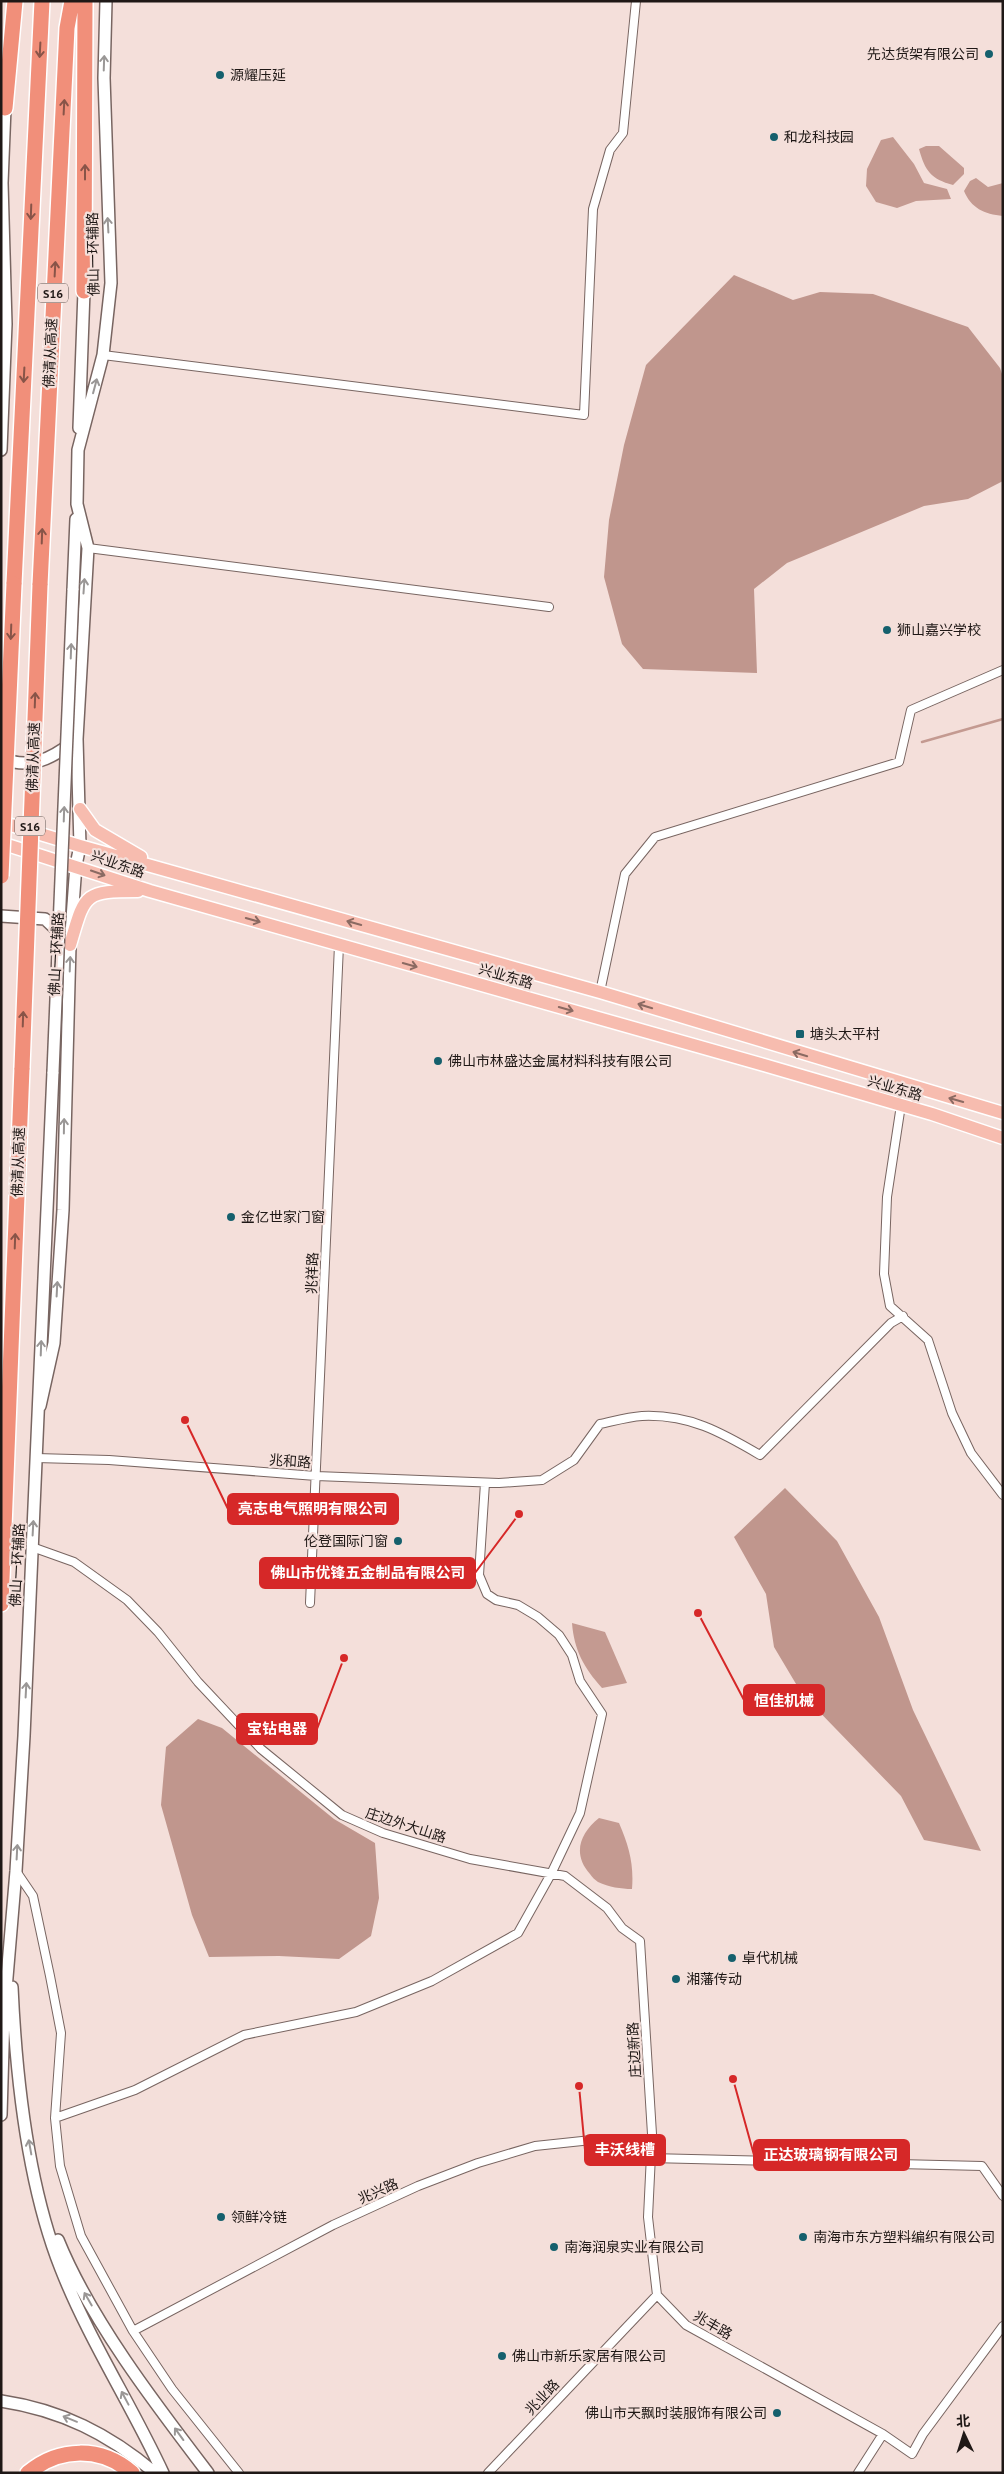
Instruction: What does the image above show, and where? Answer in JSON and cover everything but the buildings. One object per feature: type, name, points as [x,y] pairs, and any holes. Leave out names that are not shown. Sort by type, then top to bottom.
[{"type":"highway","points":[[5,108],[15,1]]},
{"type":"highway","name":"佛清从高速","points":[[1,876],[42,1]]},
{"type":"highway","name":"佛清从高速","points":[[1,1604],[40,585],[68,28],[72,1]]},
{"type":"highway","points":[[84,291],[85,1]]},
{"type":"highway","points":[[28,2473],[37,2465],[58,2456],[78,2452],[99,2454],[132,2473]]},
{"type":"main road","name":"佛山一环辅路","points":[[11,1936],[40,1406],[78,450],[103,355],[111,283],[104,78],[106,1]]},
{"type":"main road","points":[[1,450],[6,324],[2,221],[5,108]]},
{"type":"main road","points":[[1,305],[5,285]]},
{"type":"main road","points":[[78,450],[84,291]]},
{"type":"main road","name":"佛山一环辅路","points":[[40,1406],[54,1342],[63,1210],[70,945],[76,865],[80,846],[77,739],[88,548],[77,504]]},
{"type":"main road","points":[[1,758],[22,763],[48,760],[77,739]]},
{"type":"main road","points":[[80,809],[95,830],[110,840],[168,870]]},
{"type":"main road","name":"兴业东路","points":[[1,822],[80,846],[600,992],[1003,1113]]},
{"type":"main road","name":"兴业东路","points":[[1,843],[76,865],[150,891],[901,1105],[1003,1136]]},
{"type":"main road","points":[[1,916],[45,919],[70,945],[80,911],[88,898],[100,892],[150,891]]},
{"type":"main road","points":[[1,2115],[4,2013],[11,1936]]},
{"type":"main road","points":[[11,1936],[16,2056],[26,2124],[52,2246],[61,2270],[163,2473]]},
{"type":"main road","points":[[40,2194],[68,2262],[94,2309],[134,2371],[208,2473]]},
{"type":"main road","points":[[1,2400],[40,2408],[80,2423],[118,2444],[155,2473]]},
{"type":"street","points":[[103,355],[584,416],[593,209],[610,150],[623,133],[636,1]]},
{"type":"street","points":[[88,548],[549,607]]},
{"type":"street","points":[[600,992],[625,874],[654,836],[899,762],[912,710],[1003,670]]},
{"type":"street","name":"兆祥路","points":[[310,1603],[339,945]]},
{"type":"street","points":[[901,1105],[887,1197],[884,1274],[890,1306],[928,1340],[952,1412],[971,1452],[1003,1495]]},
{"type":"street","name":"兆和路","points":[[36,1458],[109,1460],[316,1476],[485,1482],[542,1480],[574,1460],[600,1424],[642,1416],[690,1420],[722,1433],[760,1455],[891,1323],[903,1316]]},
{"type":"street","points":[[54,2118],[135,2090],[244,2035],[356,2012],[432,1981],[518,1933],[551,1874],[580,1813],[602,1714],[580,1681],[572,1655],[559,1635],[538,1617],[518,1605],[496,1600],[486,1594],[479,1575],[485,1482]]},
{"type":"street","name":"庄边外大山路","points":[[32,1547],[74,1562],[127,1600],[158,1632],[198,1682],[261,1749],[342,1815],[383,1833],[470,1859],[565,1876],[607,1908],[622,1928],[640,1941]]},
{"type":"street","points":[[16,1872],[34,1896],[60,2033],[54,2118],[60,2166],[81,2236],[133,2332],[172,2389],[240,2473]]},
{"type":"street","name":"庄边新路","points":[[640,1941],[652,2134],[650,2158]]},
{"type":"street","name":"兆兴路","points":[[133,2332],[333,2225],[418,2186],[478,2163],[535,2146],[601,2139],[650,2158],[982,2166],[1003,2196]]},
{"type":"street","points":[[650,2158],[648,2216],[657,2295]]},
{"type":"street","name":"兆丰路","points":[[657,2295],[686,2325],[883,2434],[912,2454],[923,2434],[1003,2326]]},
{"type":"street","name":"兆业路","points":[[488,2473],[657,2295]]},
{"type":"street","points":[[858,2473],[883,2434]]},
{"type":"shaded area","points":[[893,137],[914,164],[924,183],[947,189],[951,199],[916,201],[897,208],[876,202],[866,186],[867,169],[881,140]]},
{"type":"shaded area","points":[[926,146],[939,146],[964,168],[964,174],[953,185],[939,180],[930,173],[919,149]]},
{"type":"shaded area","points":[[976,178],[988,187],[1003,183],[1003,216],[984,212],[970,202],[964,191],[970,181]]},
{"type":"shaded area","points":[[734,275],[793,300],[820,292],[873,294],[968,327],[1000,368],[1003,377],[1003,481],[968,499],[924,506],[787,563],[754,589],[757,673],[643,669],[622,644],[604,577],[609,520],[624,445],[646,365]]},
{"type":"shaded area","points":[[785,1488],[837,1541],[879,1617],[913,1710],[981,1851],[924,1840],[901,1796],[802,1694],[774,1647],[766,1594],[734,1537]]},
{"type":"shaded area","points":[[572,1623],[605,1632],[627,1683],[602,1688],[581,1658],[575,1642]]},
{"type":"shaded area","points":[[198,1719],[222,1728],[334,1819],[375,1843],[379,1898],[371,1936],[339,1959],[279,1956],[209,1957],[192,1915],[161,1805],[166,1747]]},
{"type":"shaded area","points":[[599,1818],[619,1823],[630,1855],[632,1889],[624,1889],[598,1882],[584,1866],[580,1851],[583,1837]]},
{"type":"waterway","points":[[922,742],[1003,719]]},
{"type":"place","name":"先达货架有限公司","points":[[989,54]]},
{"type":"place","name":"源耀压延","points":[[220,75]]},
{"type":"place","name":"和龙科技园","points":[[774,137]]},
{"type":"place","name":"狮山嘉兴学校","points":[[887,630]]},
{"type":"place","name":"塘头太平村","points":[[800,1034]]},
{"type":"place","name":"佛山市林盛达金属材料科技有限公司","points":[[438,1061]]},
{"type":"place","name":"金亿世家门窗","points":[[231,1217]]},
{"type":"place","name":"亮志电气照明有限公司","points":[[185,1420]]},
{"type":"place","name":"佛山市优锋五金制品有限公司","points":[[519,1514]]},
{"type":"place","name":"伦登国际门窗","points":[[398,1541]]},
{"type":"place","name":"恒佳机械","points":[[698,1613]]},
{"type":"place","name":"宝钻电器","points":[[344,1658]]},
{"type":"place","name":"卓代机械","points":[[732,1958]]},
{"type":"place","name":"湘藩传动","points":[[676,1979]]},
{"type":"place","name":"正达玻璃钢有限公司","points":[[733,2079]]},
{"type":"place","name":"丰沃线槽","points":[[579,2086]]},
{"type":"place","name":"领鲜冷链","points":[[221,2217]]},
{"type":"place","name":"南海市东方塑料编织有限公司","points":[[803,2237]]},
{"type":"place","name":"南海润泉实业有限公司","points":[[554,2247]]},
{"type":"place","name":"佛山市新乐家居有限公司","points":[[502,2356]]},
{"type":"place","name":"佛山市天飘时装服饰有限公司","points":[[777,2413]]}]
